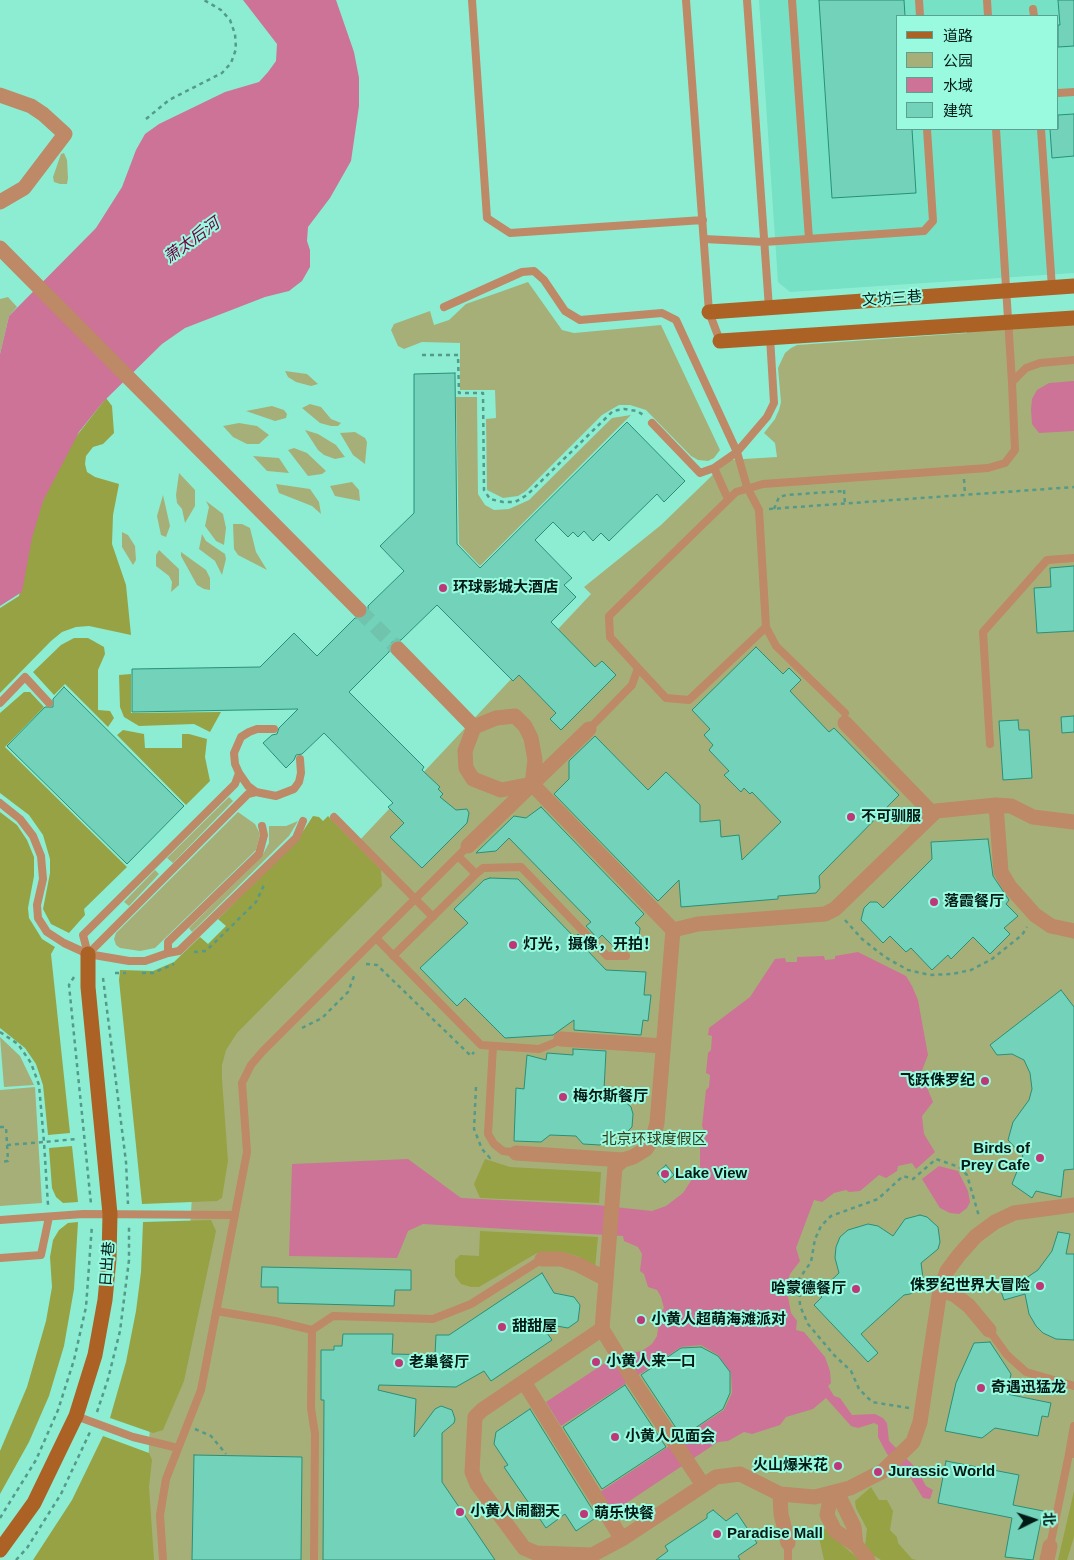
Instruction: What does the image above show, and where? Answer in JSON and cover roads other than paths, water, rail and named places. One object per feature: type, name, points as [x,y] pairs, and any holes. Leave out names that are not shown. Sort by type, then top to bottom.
[{"type":"main road","name":"文坊三巷","points":[[709,312],[1074,286]]},
{"type":"main road","name":"文坊三巷","points":[[720,340],[1074,318]]},
{"type":"main road","name":"日出巷","points":[[0,1550],[34,1503],[76,1416],[95,1355],[105,1300],[110,1258],[110,1214],[88,987],[88,954]]},
{"type":"street","points":[[0,95],[30,106],[54,123],[64,134],[24,188],[0,202]]},
{"type":"street","points":[[0,248],[359,610]]},
{"type":"street","points":[[398,650],[474,728]]},
{"type":"street","points":[[515,716],[525,726],[531,738],[535,760],[532,784],[501,790],[473,778],[466,768],[465,751],[474,728],[496,718],[515,716]]},
{"type":"street","points":[[845,718],[932,813]]},
{"type":"street","points":[[463,851],[589,729]]},
{"type":"street","points":[[514,1152],[622,1160],[633,1157],[646,1149],[653,1138],[657,1123],[673,930],[532,784]]},
{"type":"street","points":[[996,805],[1001,872],[1010,887],[1035,915],[1051,926],[1074,931]]},
{"type":"street","points":[[673,930],[698,924],[825,914],[835,909],[932,813],[944,809],[996,805],[1011,806],[1033,817],[1074,822]]},
{"type":"street","points":[[558,1041],[663,1046]]},
{"type":"street","points":[[622,1160],[615,1167],[611,1200],[602,1328],[633,1380],[703,1485]]},
{"type":"street","points":[[602,1328],[475,1417],[472,1472],[477,1484],[516,1541],[524,1548],[536,1554],[592,1555],[622,1539],[716,1478],[740,1474],[780,1494],[815,1497],[850,1488],[883,1471],[913,1442],[923,1409],[940,1290],[948,1271],[959,1255],[976,1236],[1014,1213],[1074,1206]]},
{"type":"street","points":[[542,1259],[560,1259],[578,1265],[606,1279]]},
{"type":"street","points":[[940,1290],[955,1295],[969,1306],[989,1330]]},
{"type":"street","points":[[524,1382],[622,1539]]},
{"type":"street","points":[[834,1493],[854,1527],[856,1545],[868,1560]]},
{"type":"street","points":[[780,1494],[781,1514],[788,1543]]},
{"type":"lane","points":[[472,0],[487,218],[510,234],[703,220]]},
{"type":"lane","points":[[686,0],[709,312],[720,340]]},
{"type":"lane","points":[[747,0],[769,308]]},
{"type":"lane","points":[[792,0],[808,239]]},
{"type":"lane","points":[[919,0],[920,15]]},
{"type":"lane","points":[[987,0],[988,15]]},
{"type":"lane","points":[[1059,93],[1074,92]]},
{"type":"lane","points":[[704,239],[764,242],[924,231],[933,221],[927,130]]},
{"type":"lane","points":[[766,627],[689,700],[666,698],[610,637],[609,616],[728,499],[736,492],[747,487],[988,468],[1005,463],[1015,450],[1009,322],[996,130]]},
{"type":"lane","points":[[1041,130],[1052,288]]},
{"type":"lane","points":[[444,307],[522,272],[534,271],[544,280],[565,311],[580,320],[662,313],[676,320],[737,452],[747,487],[758,510],[766,627],[776,646],[845,718]]},
{"type":"lane","points":[[649,420],[700,473],[714,468],[737,452],[767,417],[774,403],[770,337]]},
{"type":"lane","points":[[1012,382],[1026,368],[1040,363],[1074,360]]},
{"type":"lane","points":[[714,468],[728,499]]},
{"type":"lane","points":[[990,744],[983,632],[1047,560],[1074,558]]},
{"type":"lane","points":[[589,729],[632,685],[638,668]]},
{"type":"lane","points":[[0,703],[25,677],[49,703]]},
{"type":"lane","points":[[256,792],[248,786],[234,764],[234,752],[241,736],[257,729],[274,729]]},
{"type":"lane","points":[[88,954],[248,794],[256,792],[276,796],[294,789],[299,782],[301,773],[300,759]]},
{"type":"lane","points":[[88,954],[83,935],[235,784],[239,773]]},
{"type":"lane","points":[[0,803],[20,819],[33,836],[42,856],[44,879],[37,905],[38,918],[48,932],[64,943],[88,954],[145,961],[168,952],[179,951],[296,838],[303,822]]},
{"type":"lane","points":[[334,817],[432,917]]},
{"type":"lane","points":[[168,952],[168,942],[259,854],[264,835],[262,826]]},
{"type":"lane","points":[[163,1560],[160,1515],[166,1479],[201,1390],[247,1152],[242,1083],[251,1065],[463,851],[476,874]]},
{"type":"lane","points":[[393,956],[483,868],[521,867],[607,956],[626,956]]},
{"type":"lane","points":[[376,938],[481,1045],[539,1049],[558,1041]]},
{"type":"lane","points":[[493,1046],[488,1134],[494,1144],[503,1151],[514,1152]]},
{"type":"lane","points":[[0,1220],[92,1214],[235,1215]]},
{"type":"lane","points":[[0,1258],[41,1255],[49,1217]]},
{"type":"lane","points":[[216,1311],[275,1321],[312,1330],[333,1316],[433,1319],[471,1304],[542,1259]]},
{"type":"lane","points":[[312,1330],[311,1408],[315,1434],[314,1560]]},
{"type":"lane","points":[[989,1330],[1007,1355],[1026,1372],[1074,1386]]},
{"type":"lane","points":[[76,1416],[133,1437],[178,1448]]},
{"type":"lane","points":[[1049,1553],[1071,1454],[1074,1426]]},
{"type":"lane","points":[[788,1543],[788,1560]]},
{"type":"water","name":"萧太后河","points":[[243,0],[336,0],[354,52],[359,78],[359,106],[351,161],[330,198],[308,227],[307,241],[310,250],[310,267],[302,281],[289,291],[265,297],[185,328],[162,344],[103,402],[79,432],[43,501],[32,538],[22,592],[0,606],[0,354],[9,316],[96,228],[122,187],[136,150],[145,134],[159,124],[225,92],[259,82],[268,72],[276,61],[277,44]]},
{"type":"water","points":[[1074,381],[1074,431],[1039,433],[1032,424],[1031,410],[1032,399],[1037,390],[1049,383]]},
{"type":"water","points":[[858,952],[906,976],[918,1000],[928,1055],[921,1073],[933,1102],[922,1116],[924,1134],[935,1152],[916,1169],[912,1163],[898,1166],[897,1171],[886,1178],[879,1175],[860,1191],[849,1192],[846,1190],[834,1193],[822,1202],[814,1200],[796,1248],[800,1261],[790,1274],[785,1293],[788,1297],[791,1313],[797,1321],[796,1330],[804,1332],[825,1357],[830,1371],[831,1383],[828,1386],[834,1396],[840,1398],[852,1415],[875,1414],[883,1418],[887,1423],[889,1441],[916,1468],[926,1486],[933,1490],[930,1499],[923,1498],[910,1477],[887,1454],[878,1437],[878,1425],[874,1423],[858,1428],[851,1426],[826,1398],[813,1409],[786,1417],[780,1425],[752,1434],[744,1432],[728,1441],[718,1442],[610,1514],[597,1494],[724,1410],[732,1393],[731,1373],[718,1355],[701,1345],[681,1347],[561,1426],[546,1402],[623,1351],[632,1353],[642,1351],[652,1344],[657,1336],[660,1314],[664,1308],[661,1297],[657,1290],[648,1287],[644,1274],[640,1271],[642,1254],[638,1247],[624,1241],[623,1236],[423,1224],[408,1231],[397,1258],[289,1256],[292,1164],[408,1159],[461,1198],[596,1205],[652,1211],[666,1206],[683,1193],[700,1167],[700,1146],[706,1136],[702,1126],[706,1090],[709,1087],[710,1075],[706,1073],[712,1036],[708,1035],[709,1028],[750,997],[775,959],[785,958],[786,962],[797,962],[797,957],[824,956],[825,960],[835,959],[835,956]]},
{"type":"water","points":[[939,1166],[958,1171],[968,1191],[970,1202],[967,1208],[959,1214],[950,1213],[940,1208],[922,1179]]},
{"type":"tunnel","points":[[359,610],[398,649]]},
{"type":"place","name":"环球影城大酒店","points":[[443,588]]},
{"type":"place","name":"不可驯服","points":[[851,817]]},
{"type":"place","name":"落霞餐厅","points":[[934,902]]},
{"type":"place","name":"灯光，摄像，开拍！","points":[[513,945]]},
{"type":"place","name":"飞跃侏罗纪","points":[[985,1081]]},
{"type":"place","name":"梅尔斯餐厅","points":[[563,1097]]},
{"type":"place","name":"Birds of Prey Cafe","points":[[1040,1158]]},
{"type":"place","name":"Lake View","points":[[665,1174]]},
{"type":"place","name":"侏罗纪世界大冒险","points":[[1040,1286]]},
{"type":"place","name":"哈蒙德餐厅","points":[[856,1289]]},
{"type":"place","name":"小黄人超萌海滩派对","points":[[641,1320]]},
{"type":"place","name":"甜甜屋","points":[[502,1327]]},
{"type":"place","name":"小黄人来一口","points":[[596,1362]]},
{"type":"place","name":"老巢餐厅","points":[[399,1363]]},
{"type":"place","name":"奇遇迅猛龙","points":[[981,1388]]},
{"type":"place","name":"小黄人见面会","points":[[615,1437]]},
{"type":"place","name":"火山爆米花","points":[[838,1466]]},
{"type":"place","name":"Jurassic World","points":[[878,1472]]},
{"type":"place","name":"小黄人闹翻天","points":[[460,1512]]},
{"type":"place","name":"萌乐快餐","points":[[584,1514]]},
{"type":"place","name":"Paradise Mall","points":[[717,1534]]},
{"type":"park label","name":"北京环球度假区","points":[[654,1140]]}]
